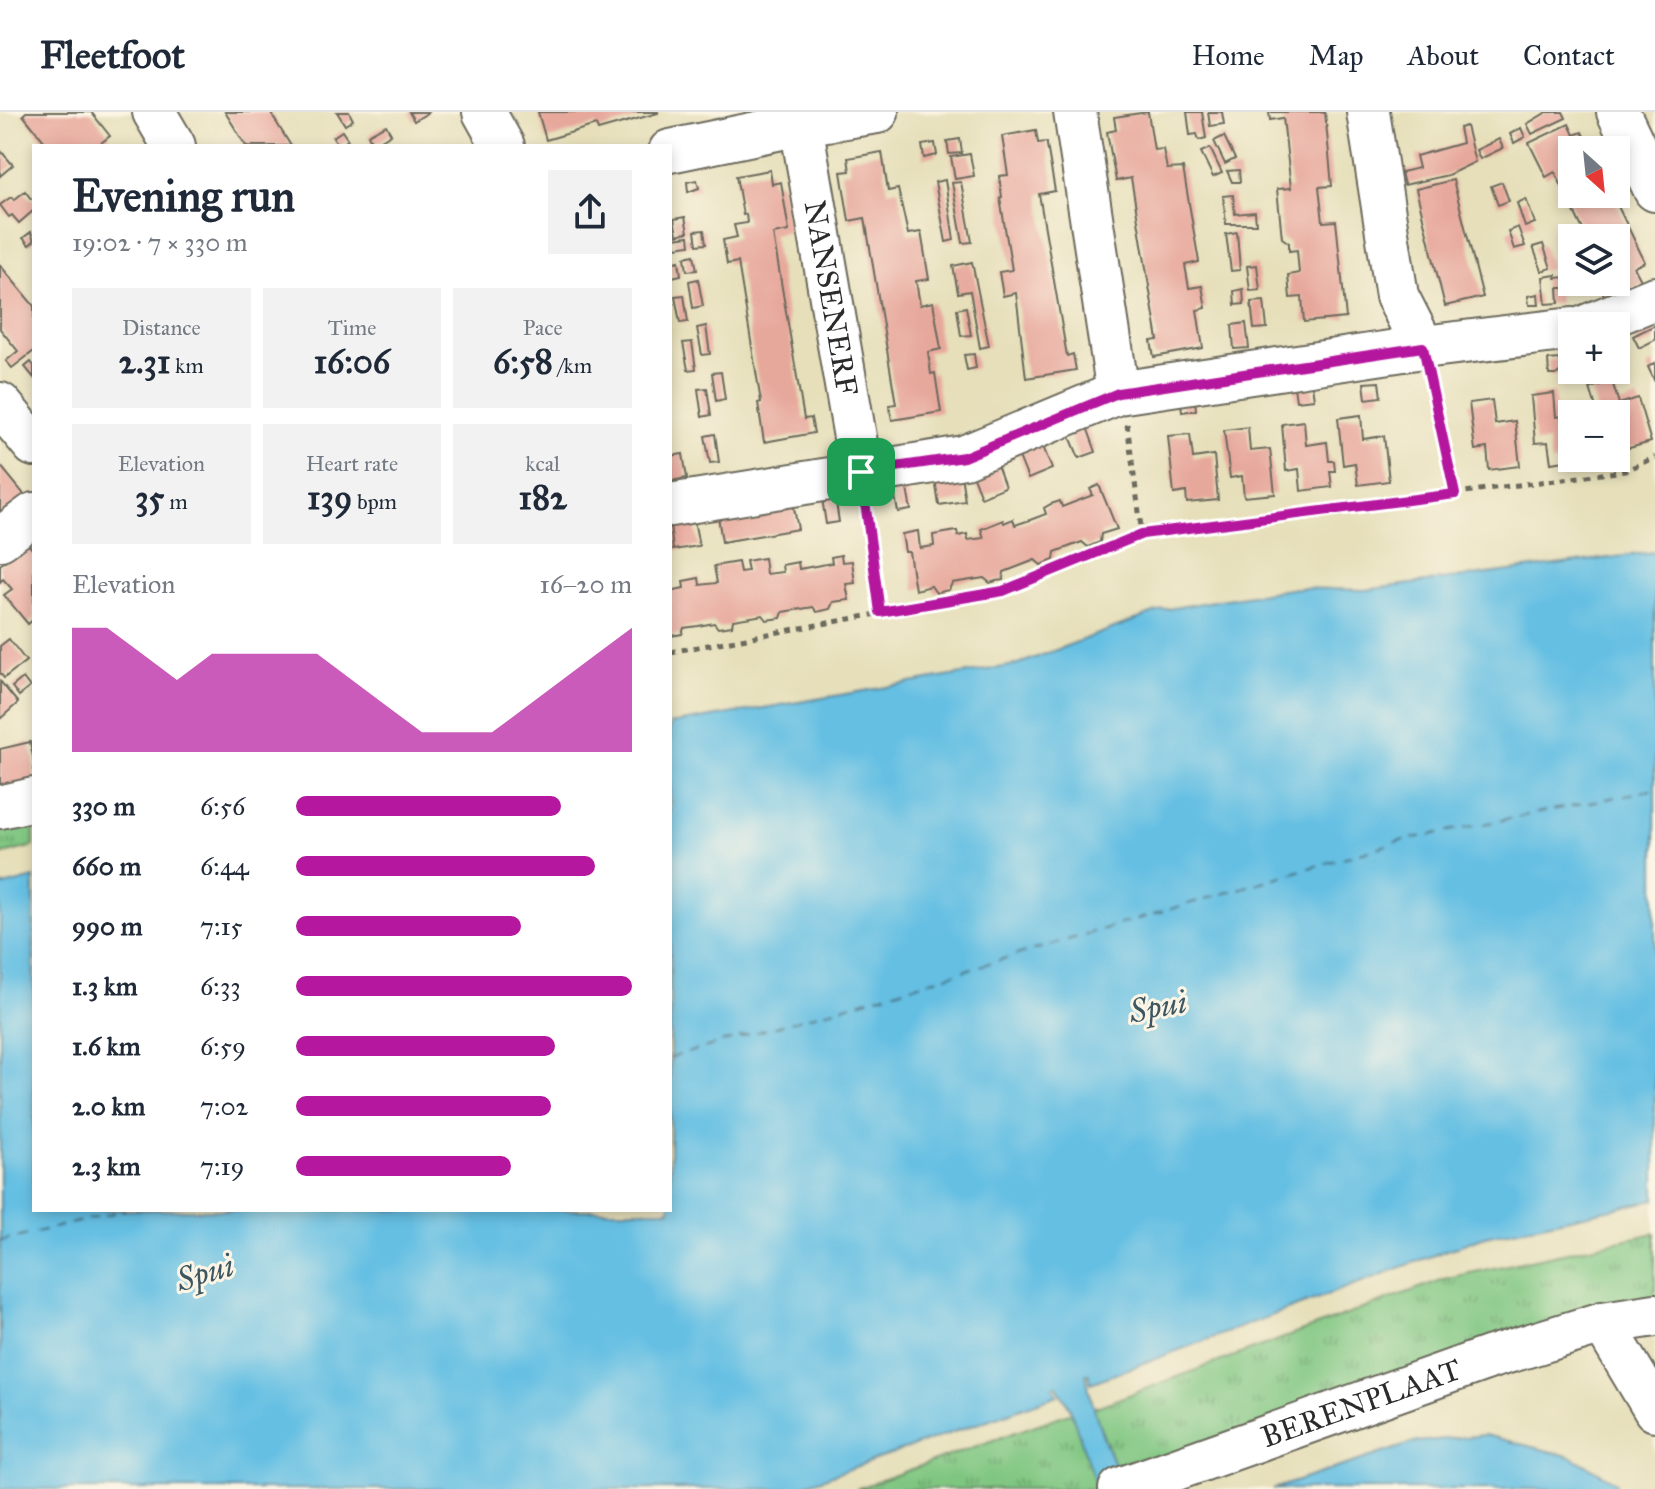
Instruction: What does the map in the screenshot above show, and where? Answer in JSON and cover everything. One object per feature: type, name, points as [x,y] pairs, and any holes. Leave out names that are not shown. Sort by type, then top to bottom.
[{"type":"street","points":[[154,112],[173,144]]},
{"type":"street","points":[[484,112],[502,144]]},
{"type":"street","points":[[672,150],[798,118],[877,112]]},
{"type":"street","points":[[1075,112],[1118,393]]},
{"type":"street","points":[[1368,112],[1397,296],[1423,347]]},
{"type":"street","points":[[1618,112],[1655,190]]},
{"type":"street","name":"NANSENERF","points":[[798,118],[861,472]]},
{"type":"street","points":[[1621,312],[1655,298]]},
{"type":"street","points":[[672,505],[964,457],[1118,393],[1423,347],[1558,331]]},
{"type":"street","points":[[0,404],[32,443]]},
{"type":"street","points":[[0,807],[32,799]]},
{"type":"street","name":"BERENPLAAT","points":[[1122,1488],[1491,1357],[1603,1323],[1655,1315]]},
{"type":"street","points":[[1603,1323],[1655,1410]]},
{"type":"path","points":[[1423,347],[1455,494]]},
{"type":"path","points":[[1118,393],[1126,414],[1142,534]]},
{"type":"path","points":[[672,652],[1003,591],[1142,534],[1625,471],[1655,457]]},
{"type":"path","points":[[861,472],[880,612]]},
{"type":"green space","points":[[32,802],[32,847],[0,855],[0,810]]},
{"type":"green space","points":[[1655,1233],[1655,1306],[1118,1475],[1093,1408],[1447,1278]]},
{"type":"green space","points":[[1072,1412],[1097,1489],[856,1489]]},
{"type":"water","name":"Spui","points":[[1655,552],[1655,1200],[1485,1236],[1091,1383],[1089,1374],[1086,1374],[1097,1418],[1124,1489],[1097,1489],[1070,1408],[1056,1385],[1053,1387],[1058,1395],[793,1489],[0,1489],[0,887],[32,879],[32,1212],[672,1212],[672,724],[1016,665],[1162,610],[1296,588],[1365,590]]},
{"type":"water","points":[[1485,1435],[1572,1457],[1616,1482],[1616,1489],[1273,1489],[1416,1442]]},
{"type":"building","points":[[26,112],[91,112],[110,136],[100,144],[46,144],[23,115]]},
{"type":"building","points":[[225,112],[270,112],[290,144],[245,144]]},
{"type":"building","points":[[337,112],[349,112],[353,120],[345,125]]},
{"type":"building","points":[[409,112],[429,112],[414,121]]},
{"type":"building","points":[[538,112],[658,113],[598,130],[596,125],[546,140]]},
{"type":"building","points":[[1148,112],[1154,150],[1163,149],[1167,169],[1183,168],[1199,262],[1185,265],[1189,288],[1202,286],[1206,308],[1197,310],[1203,348],[1154,357],[1151,341],[1158,340],[1131,178],[1116,181],[1107,132],[1116,130],[1114,117]]},
{"type":"building","points":[[1187,112],[1202,112],[1206,138],[1199,140],[1197,134],[1190,135]]},
{"type":"building","points":[[1208,112],[1222,112],[1224,124],[1210,126]]},
{"type":"building","points":[[1269,112],[1325,112],[1332,186],[1319,187],[1323,222],[1336,221],[1346,318],[1304,322],[1302,297],[1290,298],[1288,275],[1299,273],[1297,250],[1289,251],[1289,243],[1282,238],[1277,189],[1291,188],[1283,118],[1270,120]]},
{"type":"building","points":[[1547,112],[1563,112],[1566,118],[1532,134],[1527,124]]},
{"type":"building","points":[[1569,124],[1574,135],[1582,132],[1584,136],[1558,136],[1558,178],[1555,172],[1546,177],[1529,143]]},
{"type":"building","points":[[386,125],[391,134],[375,144],[368,135]]},
{"type":"building","points":[[1466,126],[1475,162],[1448,175],[1404,185],[1401,172],[1419,168],[1416,156],[1462,143],[1459,128]]},
{"type":"building","points":[[1521,128],[1525,137],[1514,143],[1510,134]]},
{"type":"building","points":[[1036,130],[1038,143],[1047,142],[1055,191],[1039,194],[1067,356],[1073,354],[1076,370],[1026,378],[1016,293],[1003,296],[999,272],[1012,270],[999,176],[1008,175],[1002,136]]},
{"type":"building","points":[[342,131],[348,140],[338,144],[333,137]]},
{"type":"building","points":[[1224,136],[1235,159],[1225,164],[1214,141]]},
{"type":"building","points":[[960,139],[962,153],[949,154],[947,141]]},
{"type":"building","points":[[1499,139],[1503,148],[1480,159],[1476,150]]},
{"type":"building","points":[[935,143],[937,155],[924,158],[922,145]]},
{"type":"building","points":[[1210,148],[1222,173],[1213,177],[1201,152]]},
{"type":"building","points":[[0,150],[13,165],[0,176]]},
{"type":"building","points":[[882,152],[888,191],[898,189],[908,234],[921,232],[929,279],[916,281],[920,305],[933,302],[941,349],[928,352],[941,412],[892,420],[889,405],[896,404],[865,218],[849,221],[841,172],[850,171],[848,158]]},
{"type":"building","points":[[970,154],[974,176],[955,179],[951,157]]},
{"type":"building","points":[[770,170],[772,184],[781,182],[789,231],[773,234],[804,419],[811,418],[814,433],[764,442],[758,403],[761,402],[738,262],[727,264],[723,240],[737,237],[734,225],[747,223],[736,176]]},
{"type":"building","points":[[1239,170],[1240,182],[1232,182],[1227,171]]},
{"type":"building","points":[[697,180],[699,188],[688,192],[687,182]]},
{"type":"building","points":[[945,180],[954,240],[946,242],[935,182]]},
{"type":"building","points":[[1453,180],[1483,297],[1445,306],[1416,189]]},
{"type":"building","points":[[961,182],[972,242],[963,243],[952,183]]},
{"type":"building","points":[[1502,182],[1509,201],[1498,205],[1491,186]]},
{"type":"building","points":[[25,191],[32,198],[32,212],[19,223],[12,215],[9,217],[0,205],[11,197],[14,200]]},
{"type":"building","points":[[1233,195],[1235,214],[1255,212],[1256,224],[1226,224],[1223,196]]},
{"type":"building","points":[[1526,199],[1535,223],[1525,227],[1517,203]]},
{"type":"building","points":[[1572,208],[1619,208],[1627,224],[1580,224]]},
{"type":"building","points":[[685,217],[688,232],[677,235],[674,219]]},
{"type":"building","points":[[1518,227],[1525,246],[1514,249],[1508,231]]},
{"type":"building","points":[[704,230],[706,244],[697,245],[695,231]]},
{"type":"building","points":[[1630,231],[1645,262],[1634,267],[1643,284],[1630,290]]},
{"type":"building","points":[[31,232],[32,243],[29,245],[23,238]]},
{"type":"building","points":[[1237,232],[1240,270],[1231,271],[1226,234]]},
{"type":"building","points":[[689,236],[690,245],[676,247],[674,238]]},
{"type":"building","points":[[1543,244],[1551,268],[1542,271],[1533,247]]},
{"type":"building","points":[[694,255],[697,270],[687,271],[685,257]]},
{"type":"building","points":[[679,261],[681,275],[672,277],[672,263]]},
{"type":"building","points":[[972,262],[989,346],[980,348],[970,291],[958,293],[953,266]]},
{"type":"building","points":[[0,265],[32,304],[32,353],[12,368],[6,361],[18,351],[0,329]]},
{"type":"building","points":[[1257,265],[1260,290],[1250,291],[1247,266]]},
{"type":"building","points":[[1556,275],[1558,278],[1559,303],[1546,304],[1543,277]]},
{"type":"building","points":[[698,279],[703,306],[693,308],[689,281]]},
{"type":"building","points":[[1243,289],[1244,304],[1235,305],[1234,291]]},
{"type":"building","points":[[1538,294],[1539,305],[1529,305],[1528,296]]},
{"type":"building","points":[[684,295],[688,322],[680,323],[675,296]]},
{"type":"building","points":[[1264,301],[1267,328],[1254,329],[1251,302]]},
{"type":"building","points":[[966,307],[971,335],[961,336],[957,309]]},
{"type":"building","points":[[1246,323],[1249,348],[1234,349],[1232,325]]},
{"type":"building","points":[[1655,325],[1655,340],[1639,348],[1633,336]]},
{"type":"building","points":[[706,326],[710,354],[702,355],[697,328]]},
{"type":"building","points":[[692,342],[696,369],[688,370],[683,343]]},
{"type":"building","points":[[974,354],[976,368],[967,370],[964,355]]},
{"type":"building","points":[[1558,359],[1556,375],[1549,375],[1548,360]]},
{"type":"building","points":[[31,362],[32,376],[25,367]]},
{"type":"building","points":[[1655,363],[1655,382],[1648,367]]},
{"type":"building","points":[[721,372],[725,399],[716,401],[712,373]]},
{"type":"building","points":[[1379,382],[1381,397],[1366,399],[1364,383]]},
{"type":"building","points":[[1613,384],[1618,400],[1594,400],[1590,388]]},
{"type":"building","points":[[1312,385],[1314,399],[1296,401],[1294,387]]},
{"type":"building","points":[[707,388],[711,415],[702,417],[698,389]]},
{"type":"building","points":[[1554,393],[1558,417],[1558,462],[1551,463],[1548,442],[1535,443],[1531,396]]},
{"type":"building","points":[[1638,398],[1651,442],[1630,448],[1630,401]]},
{"type":"building","points":[[1195,400],[1196,410],[1182,412],[1181,402]]},
{"type":"building","points":[[1492,400],[1495,424],[1515,421],[1520,466],[1489,470],[1487,448],[1475,450],[1469,403]]},
{"type":"building","points":[[1361,415],[1363,439],[1384,436],[1389,481],[1358,485],[1355,463],[1343,465],[1338,418]]},
{"type":"building","points":[[1304,421],[1306,445],[1327,442],[1329,461],[1334,461],[1335,471],[1330,471],[1332,487],[1301,491],[1299,469],[1286,471],[1282,424]]},
{"type":"building","points":[[1087,427],[1096,452],[1079,458],[1069,434]]},
{"type":"building","points":[[1248,427],[1250,451],[1270,449],[1275,494],[1244,497],[1242,476],[1230,478],[1224,430]]},
{"type":"building","points":[[715,434],[719,462],[710,463],[705,436]]},
{"type":"building","points":[[1190,434],[1193,458],[1214,455],[1218,500],[1187,503],[1186,492],[1174,494],[1168,436]]},
{"type":"building","points":[[1042,444],[1052,469],[1028,479],[1018,454]]},
{"type":"building","points":[[683,454],[687,478],[672,481],[672,456]]},
{"type":"building","points":[[996,462],[1005,487],[981,497],[971,472]]},
{"type":"building","points":[[0,465],[27,498],[0,516]]},
{"type":"building","points":[[961,475],[965,501],[939,505],[935,479]]},
{"type":"building","points":[[906,484],[911,510],[898,512],[893,486]]},
{"type":"building","points":[[1099,485],[1117,529],[1101,534],[1100,542],[1088,547],[1082,542],[1055,552],[1054,560],[1041,565],[1035,560],[1004,572],[1003,580],[990,583],[984,578],[952,583],[949,590],[936,593],[931,586],[915,590],[909,552],[905,552],[902,534],[918,531],[920,548],[934,546],[933,535],[957,531],[958,536],[967,534],[968,540],[984,538],[981,529],[1003,520],[1004,523],[1013,519],[1015,525],[1030,520],[1046,514],[1044,508],[1051,504],[1060,501],[1062,507],[1093,495],[1090,489]]},
{"type":"building","points":[[835,496],[839,522],[826,524],[822,498]]},
{"type":"building","points":[[793,503],[798,529],[722,542],[718,516]]},
{"type":"building","points":[[694,520],[699,546],[673,550],[672,524]]},
{"type":"building","points":[[27,543],[32,549],[32,621],[28,624],[4,595],[12,589],[3,579],[0,582],[0,565]]},
{"type":"building","points":[[841,555],[842,562],[852,561],[855,583],[846,584],[849,600],[833,602],[830,609],[817,612],[813,607],[783,612],[781,618],[767,620],[763,615],[733,620],[732,626],[718,628],[714,623],[684,628],[682,634],[672,636],[672,591],[684,588],[683,581],[699,578],[700,585],[717,583],[714,566],[738,562],[740,572],[748,571],[746,561],[764,558],[766,574],[783,572],[782,565],[798,562],[799,569],[832,563],[831,557]]},
{"type":"building","points":[[9,639],[26,661],[4,678],[0,673],[0,646]]},
{"type":"building","points":[[23,678],[30,687],[19,696],[12,687]]},
{"type":"building","points":[[0,681],[18,703],[0,719]]},
{"type":"building","points":[[30,742],[32,784],[0,792],[0,749]]},
{"type":"ferry route","points":[[672,1057],[1400,841],[1655,789]]},
{"type":"ferry route","points":[[0,1241],[118,1212]]},
{"type":"route","points":[[1423,347],[1455,494],[1142,534],[1003,591],[880,612],[861,472],[964,457],[1118,393],[1423,347]]}]
